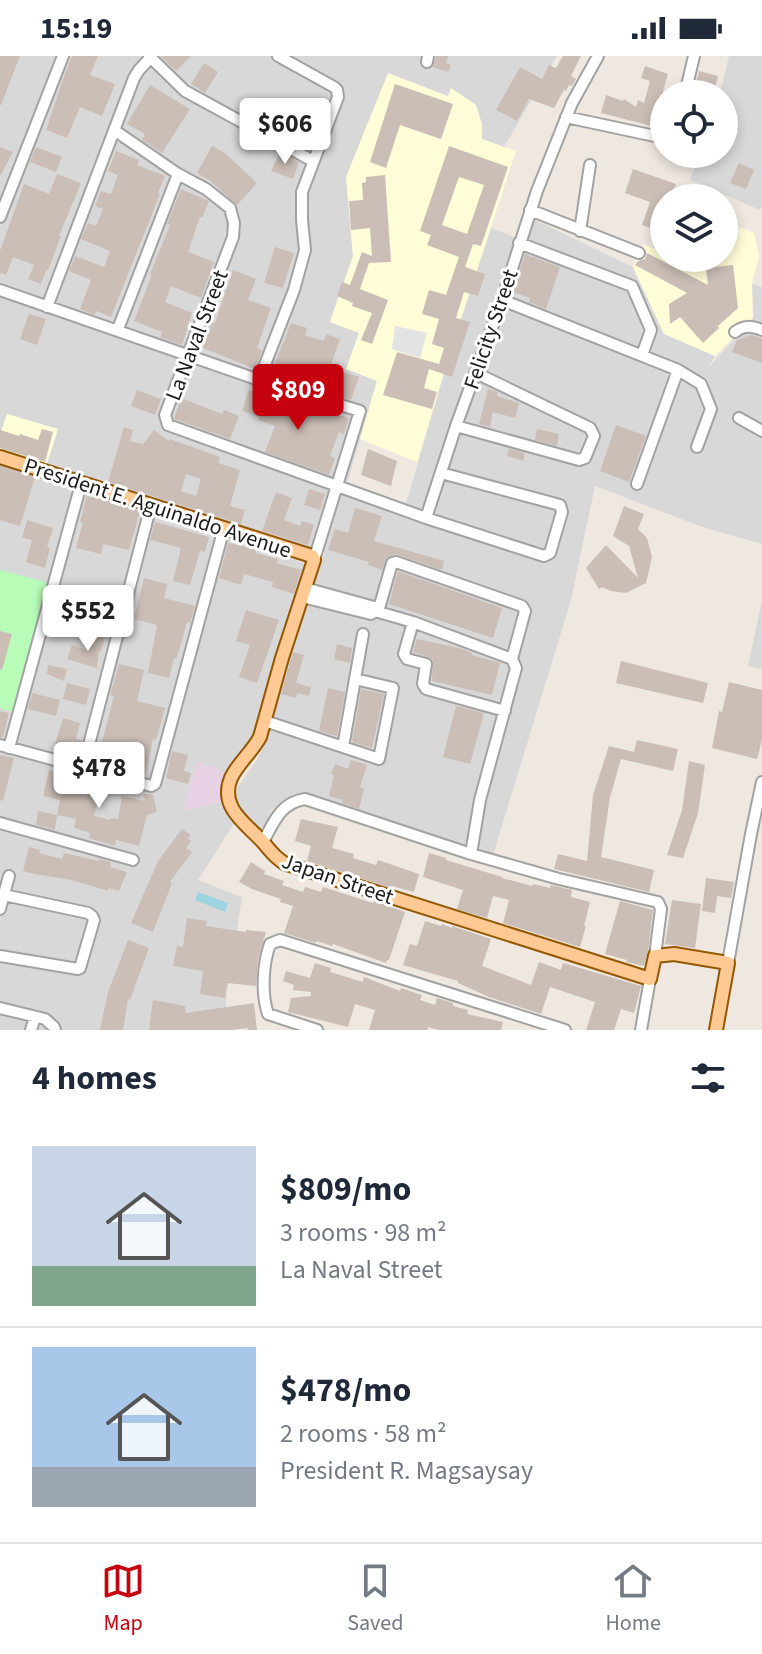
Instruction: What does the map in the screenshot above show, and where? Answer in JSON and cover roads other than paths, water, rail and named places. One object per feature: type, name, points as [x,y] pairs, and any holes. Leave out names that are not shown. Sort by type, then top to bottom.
[{"type":"main road","name":"President E. Aguinaldo Avenue","points":[[0,457],[312,556],[314,560]]},
{"type":"main road","points":[[263,842],[233,811],[228,791],[232,776],[260,737],[314,560]]},
{"type":"main road","name":"Japan Street","points":[[263,842],[273,856],[284,863],[650,979]]},
{"type":"main road","points":[[650,979],[655,956],[674,954],[728,963],[716,1030]]},
{"type":"street","points":[[0,217],[63,56]]},
{"type":"street","points":[[259,380],[294,290],[305,250],[302,192],[338,97],[337,90],[322,79],[278,56]]},
{"type":"street","name":"Felicity Street","points":[[426,518],[530,210],[566,117],[598,56]]},
{"type":"street","points":[[688,80],[694,56]]},
{"type":"street","points":[[47,307],[134,78],[150,57],[185,91],[313,161]]},
{"type":"street","points":[[566,117],[650,135]]},
{"type":"street","name":"La Naval Street","points":[[114,130],[178,174],[206,189],[230,208],[234,223],[233,237],[165,415],[168,425],[338,485]]},
{"type":"street","points":[[580,231],[590,165]]},
{"type":"street","points":[[118,329],[178,174]]},
{"type":"street","points":[[530,210],[639,253]]},
{"type":"street","points":[[519,243],[632,286],[651,330],[642,355]]},
{"type":"street","points":[[0,290],[259,380],[360,411],[314,560]]},
{"type":"street","points":[[502,300],[678,370],[701,384],[711,409],[697,447]]},
{"type":"street","points":[[735,332],[741,327],[750,326],[762,330]]},
{"type":"street","points":[[637,484],[678,370]]},
{"type":"street","points":[[456,426],[579,460],[585,458],[594,436],[590,428],[476,373]]},
{"type":"street","points":[[739,418],[762,431]]},
{"type":"street","points":[[338,485],[426,518],[544,556],[550,553],[562,512],[560,505],[441,473]]},
{"type":"street","points":[[81,484],[4,747],[151,786],[155,784],[224,528]]},
{"type":"street","points":[[83,768],[151,505]]},
{"type":"street","points":[[303,593],[371,614],[376,611],[392,563],[396,562],[524,608],[512,659],[516,668],[480,800],[471,854]]},
{"type":"street","points":[[376,611],[512,659]]},
{"type":"street","points":[[413,622],[404,654],[407,659],[426,664],[423,684],[426,689],[505,711]]},
{"type":"street","points":[[343,747],[363,634]]},
{"type":"street","points":[[265,721],[379,759],[393,688],[355,679]]},
{"type":"street","points":[[728,963],[756,836],[757,800],[762,782]]},
{"type":"street","name":"Japan Street","points":[[263,842],[284,808],[293,801],[305,799],[471,854],[658,902],[655,956]]},
{"type":"street","points":[[0,823],[133,860]]},
{"type":"street","points":[[0,909],[9,876]]},
{"type":"street","points":[[0,956],[78,969],[94,920],[88,913],[4,895]]},
{"type":"street","points":[[317,1030],[268,1014],[265,987],[266,956],[270,944],[280,940],[565,1030]]},
{"type":"street","points":[[641,1030],[650,979]]},
{"type":"street","points":[[0,1008],[45,1019],[55,1030]]},
{"type":"street","points":[[31,1030],[35,1017]]},
{"type":"water","points":[[198,892],[228,903],[225,912],[195,900]]}]
